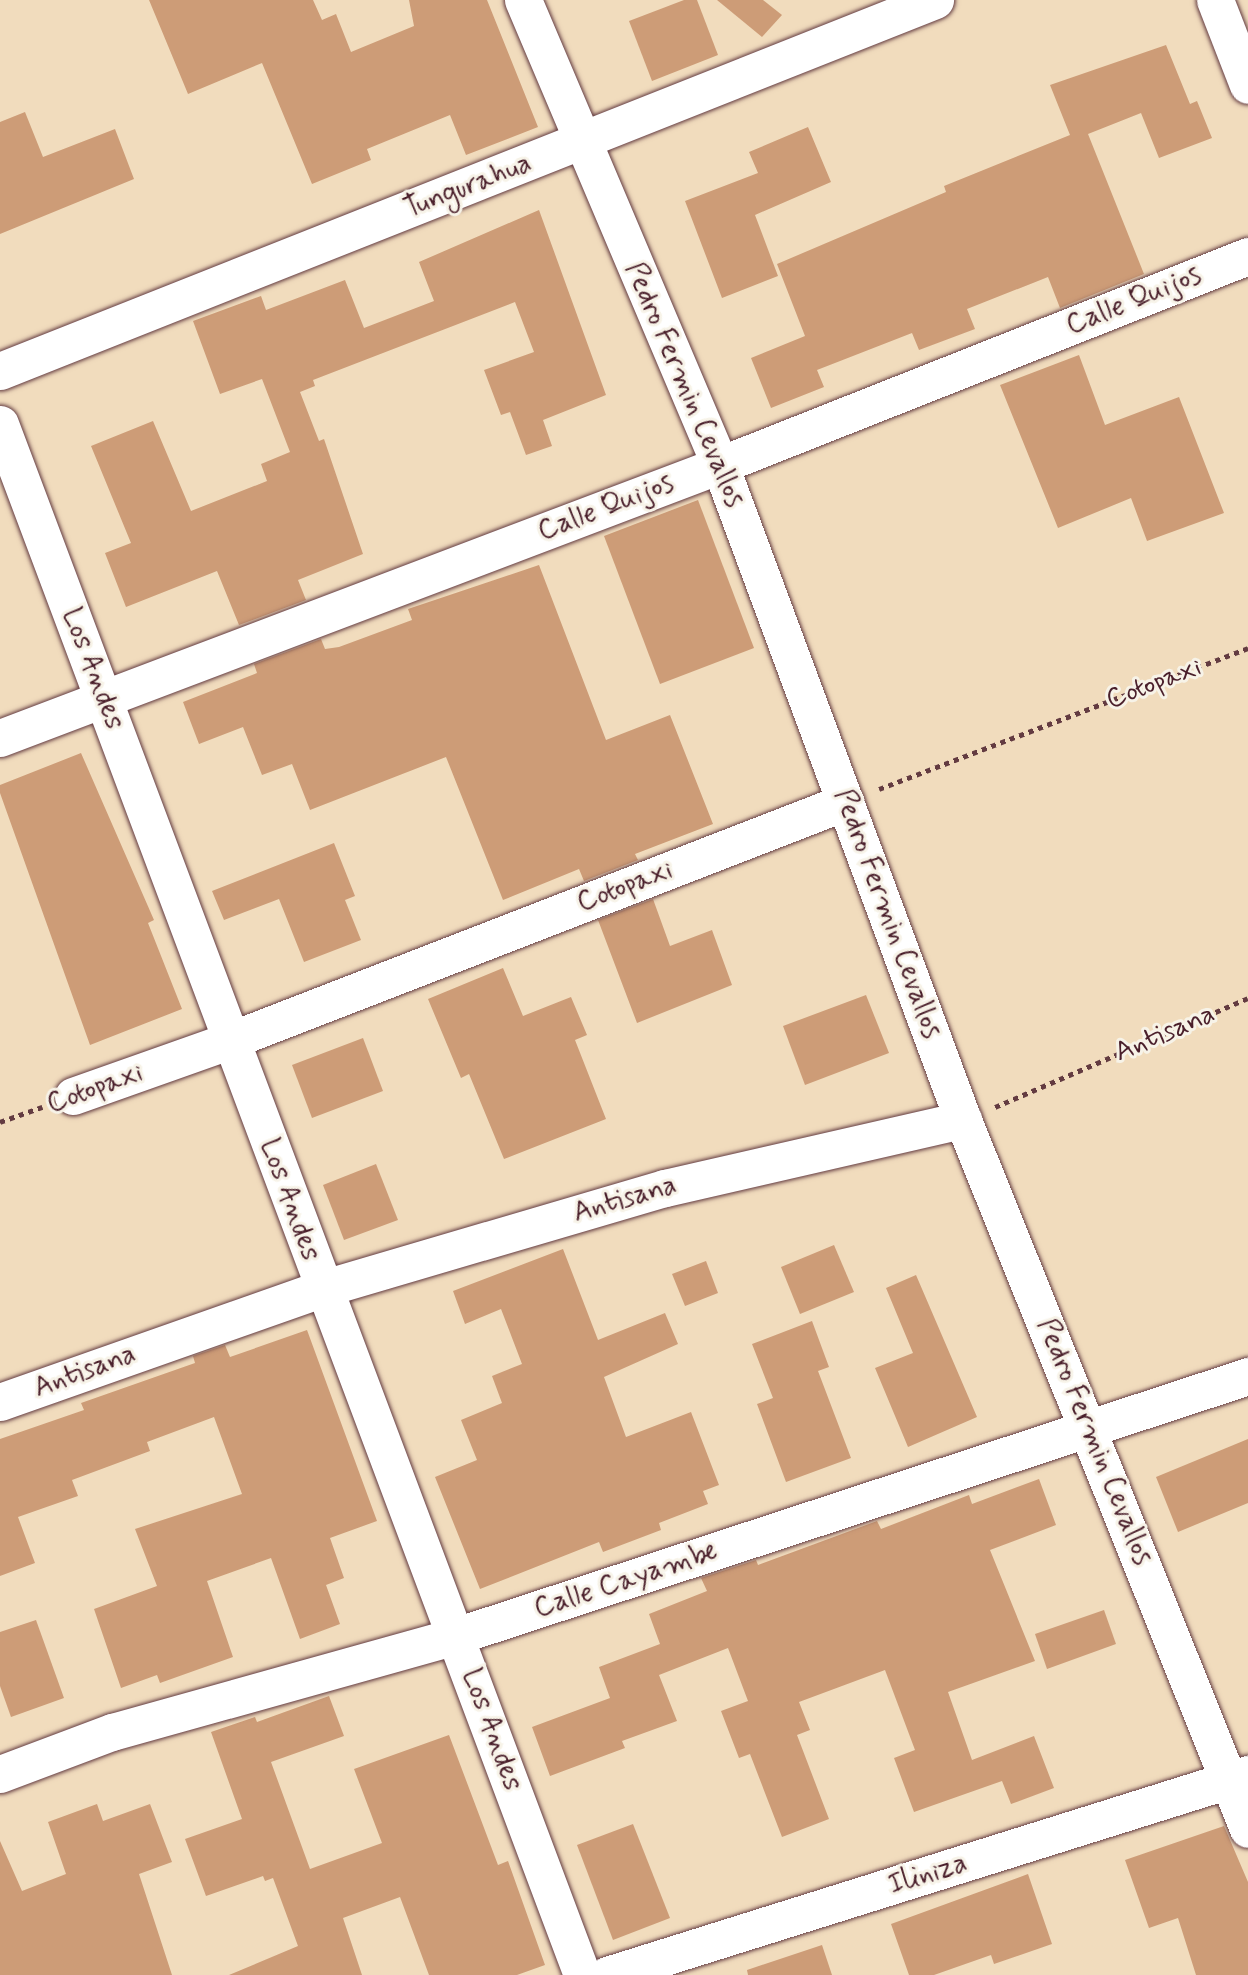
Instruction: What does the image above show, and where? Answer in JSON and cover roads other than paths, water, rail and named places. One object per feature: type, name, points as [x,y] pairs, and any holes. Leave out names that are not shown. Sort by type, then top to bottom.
[{"type":"street","name":"Pedro Fermin Cevallos","points":[[523,0],[720,465],[963,1120],[1090,1429],[1238,1777],[1248,1829]]},
{"type":"street","name":"Tungurahua","points":[[0,371],[935,0]]},
{"type":"street","points":[[1215,0],[1248,85]]},
{"type":"street","name":"Calle Quijos","points":[[0,738],[720,465],[1248,256]]},
{"type":"street","name":"Los Andes","points":[[0,424],[231,1040],[321,1289],[456,1636],[582,1975]]},
{"type":"street","name":"Cotopaxi","points":[[73,1096],[231,1040],[845,802]]},
{"type":"street","name":"Antisana","points":[[0,1402],[321,1289],[665,1188],[963,1120]]},
{"type":"street","name":"Calle Cayambe","points":[[0,1774],[112,1732],[456,1636],[1248,1376]]},
{"type":"street","name":"Iliniza","points":[[607,1975],[1238,1777]]}]
